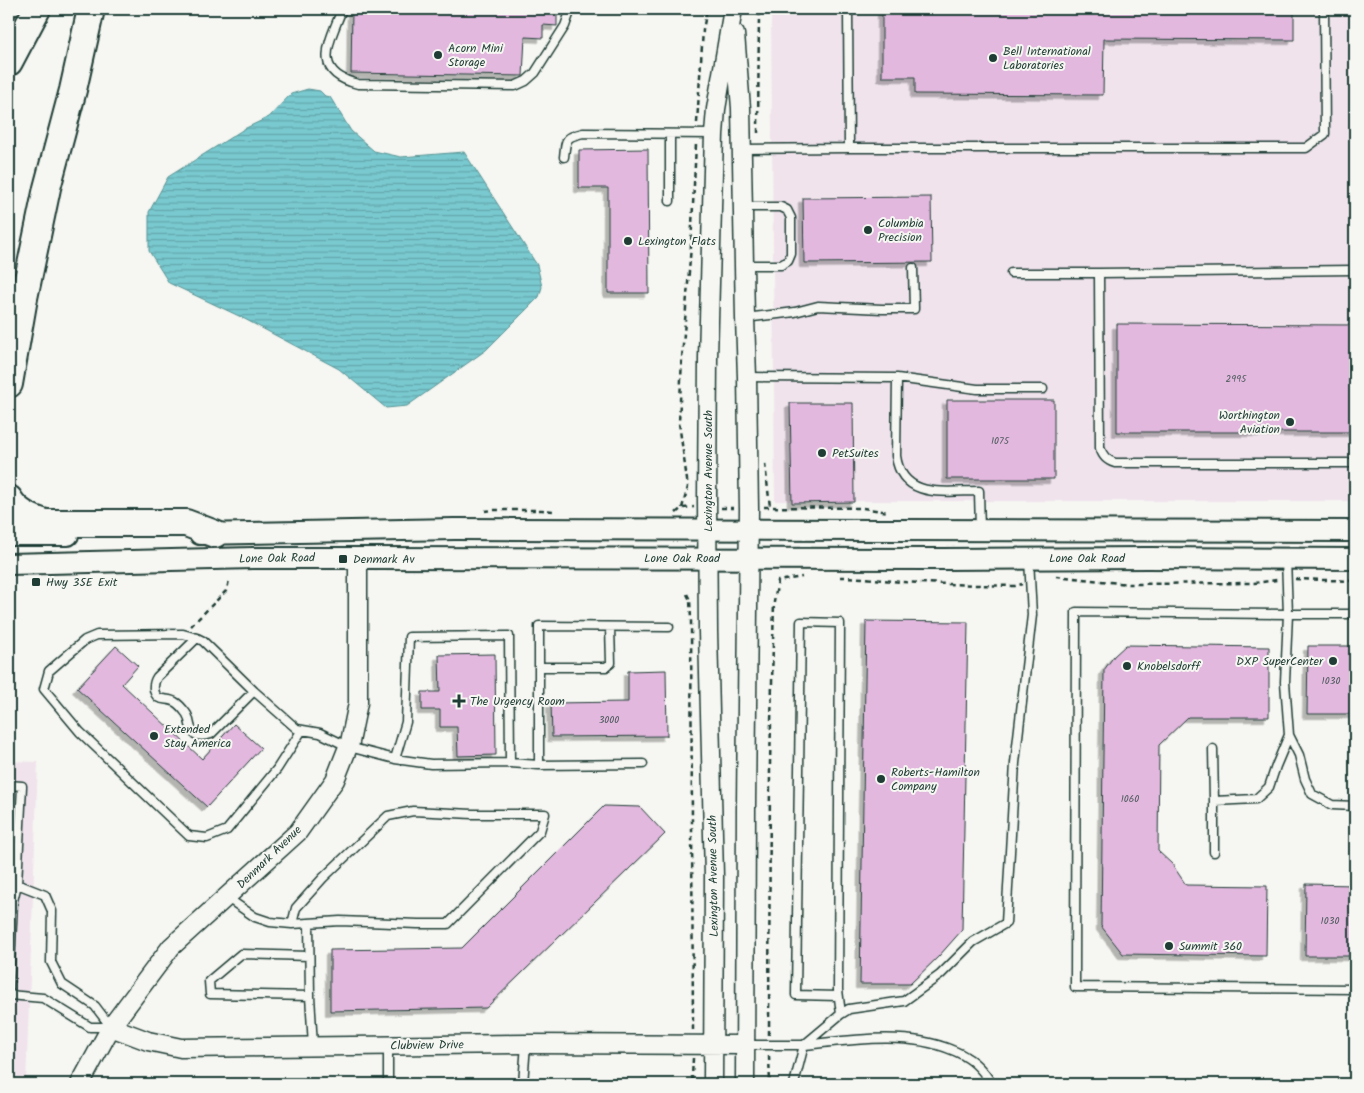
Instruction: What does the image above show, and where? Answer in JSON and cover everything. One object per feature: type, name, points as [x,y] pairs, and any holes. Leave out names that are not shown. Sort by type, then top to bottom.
[{"type":"highway","points":[[9,62],[37,9]]},
{"type":"highway","points":[[9,296],[38,162],[59,83],[86,9]]},
{"type":"highway","points":[[9,384],[46,188],[73,90],[90,9]]},
{"type":"highway","points":[[9,499],[14,507],[23,514],[46,523],[186,523],[215,534]]},
{"type":"main road","name":"Lone Oak Road","points":[[9,535],[215,534],[454,529],[1355,531]]},
{"type":"main road","name":"Lone Oak Road","points":[[9,564],[253,558],[1355,559]]},
{"type":"street","name":"Lexington Avenue South","points":[[713,1084],[714,876],[708,641],[708,358],[714,134],[716,109],[733,9]]},
{"type":"street","name":"Lexington Avenue South","points":[[733,9],[741,108],[749,530],[746,1084]]},
{"type":"street","name":"Denmark Avenue","points":[[80,1084],[111,1027],[172,947],[298,832],[335,780],[349,746],[358,703],[358,558]]},
{"type":"street","name":"Clubview Drive","points":[[111,1027],[148,1040],[182,1048],[526,1044],[746,1045]]},
{"type":"lane","points":[[342,9],[326,52],[327,61],[332,70],[348,81],[358,84],[515,86],[526,82],[535,73],[565,26],[571,9]]},
{"type":"lane","points":[[848,9],[849,148]]},
{"type":"lane","points":[[742,148],[1306,148],[1325,134],[1324,9]]},
{"type":"lane","points":[[564,157],[566,141],[571,135],[583,133],[714,134]]},
{"type":"lane","points":[[670,134],[670,200]]},
{"type":"lane","points":[[742,207],[782,207],[787,210],[791,218],[791,254],[788,261],[781,265],[744,265]]},
{"type":"lane","points":[[745,318],[795,312],[818,306],[914,309],[913,268]]},
{"type":"lane","points":[[1012,272],[1099,273],[1355,270]]},
{"type":"lane","points":[[1099,273],[1100,448],[1107,460],[1115,463],[1355,463]]},
{"type":"lane","points":[[747,377],[897,378],[977,389],[1044,389]]},
{"type":"lane","points":[[897,378],[896,456],[898,467],[910,484],[919,488],[930,491],[979,491],[980,530]]},
{"type":"lane","points":[[794,1084],[804,1045],[841,1014],[849,1008],[904,1002],[940,975],[973,942],[1006,923],[1015,763],[1032,614],[1029,559]]},
{"type":"lane","points":[[1286,559],[1288,614],[1285,682],[1289,735],[1299,755],[1312,794],[1332,805],[1355,806]]},
{"type":"lane","points":[[1355,614],[1076,612],[1075,987],[1355,989]]},
{"type":"lane","points":[[838,996],[796,995],[800,622],[840,623],[838,996],[841,1014]]},
{"type":"lane","points":[[538,765],[540,626],[669,626]]},
{"type":"lane","points":[[539,667],[606,667],[611,663],[610,627]]},
{"type":"lane","points":[[302,730],[277,769],[227,830],[207,838],[189,836],[80,732],[44,690],[49,671],[85,640],[97,635],[183,634],[203,641],[254,691],[297,729],[320,733],[349,746],[395,760],[431,764],[643,764]]},
{"type":"lane","points":[[395,760],[406,722],[409,636],[509,636],[510,763]]},
{"type":"lane","points":[[197,638],[157,676],[153,687],[160,698],[174,701],[188,714],[193,732],[198,736],[211,734],[254,691]]},
{"type":"lane","points":[[1214,801],[1256,800],[1270,787],[1276,766],[1289,735]]},
{"type":"lane","points":[[1213,749],[1214,852]]},
{"type":"lane","points":[[9,785],[22,786],[13,884],[9,989]]},
{"type":"lane","points":[[226,897],[255,917],[270,922],[292,924],[340,922],[448,924],[540,831],[544,814],[472,814],[413,811],[388,816],[323,878],[296,908],[292,924]]},
{"type":"lane","points":[[13,884],[45,895],[52,912],[51,962],[62,984],[95,1006],[111,1027]]},
{"type":"lane","points":[[309,923],[312,1047]]},
{"type":"lane","points":[[310,956],[241,954],[209,981],[210,994],[310,996]]},
{"type":"lane","points":[[9,995],[43,998],[90,1027],[111,1027]]},
{"type":"lane","points":[[746,1045],[804,1045],[844,1040],[891,1039],[921,1041],[940,1045],[966,1056],[982,1071],[992,1084]]},
{"type":"lane","points":[[523,1084],[526,1044]]},
{"type":"lane","points":[[388,1046],[388,1084]]},
{"type":"path","points":[[682,508],[688,487],[679,423],[682,358],[691,246],[703,30],[707,9]]},
{"type":"path","points":[[840,577],[1015,586],[1046,576],[1128,584],[1254,583],[1303,579],[1355,581]]},
{"type":"path","points":[[770,1084],[770,763],[774,602],[778,581],[806,577]]},
{"type":"path","points":[[183,634],[226,591],[228,579]]},
{"type":"path","points":[[687,594],[690,600],[691,619],[693,779],[692,1017],[694,1045],[692,1077],[694,1084]]},
{"type":"shaded area","points":[[771,9],[1355,9],[1355,501],[775,501]]},
{"type":"shaded area","points":[[9,761],[38,762],[26,1084],[9,1084]]},
{"type":"water","points":[[308,89],[320,91],[325,96],[330,97],[351,131],[374,151],[401,157],[464,152],[537,265],[542,287],[539,297],[486,350],[407,406],[386,408],[339,369],[239,316],[169,283],[149,251],[149,212],[168,177],[244,129],[269,117],[291,94]]},
{"type":"building","name":"Acorn Mini Storage","points":[[352,9],[557,9],[557,26],[543,25],[543,38],[525,37],[523,76],[351,73]]},
{"type":"building","name":"Bell International Laboratories","points":[[882,9],[1294,9],[1294,40],[1104,39],[1103,95],[915,94],[915,77],[882,77]]},
{"type":"building","name":"Lexington Flats","points":[[648,149],[649,293],[608,293],[608,188],[579,188],[579,150]]},
{"type":"building","name":"Columbia Precision","points":[[931,197],[932,262],[804,263],[803,198]]},
{"type":"building","points":[[1117,324],[1355,325],[1355,432],[1117,432]]},
{"type":"building","points":[[947,400],[1054,400],[1054,479],[947,479]]},
{"type":"building","name":"PetSuites","points":[[790,403],[853,403],[854,502],[792,503]]},
{"type":"building","points":[[866,621],[968,622],[962,930],[910,984],[860,984]]},
{"type":"building","points":[[1126,645],[1269,647],[1269,717],[1188,717],[1159,745],[1158,851],[1172,864],[1186,885],[1267,886],[1266,956],[1123,954],[1101,926],[1104,670],[1114,656]]},
{"type":"building","name":"Extended Stay America","points":[[116,646],[138,666],[122,684],[202,759],[234,724],[261,748],[207,807],[77,688]]},
{"type":"building","points":[[1308,646],[1355,646],[1355,714],[1307,714]]},
{"type":"building","name":"The Urgency Room","points":[[495,654],[496,755],[458,756],[457,727],[440,727],[440,710],[422,710],[422,692],[440,692],[439,655]]},
{"type":"building","points":[[666,670],[667,736],[552,737],[551,703],[628,702],[628,671]]},
{"type":"building","points":[[604,806],[640,807],[665,834],[486,1008],[330,1011],[330,950],[462,948]]},
{"type":"building","points":[[1306,884],[1355,885],[1355,956],[1305,956]]},
{"type":"place","name":"Acorn Mini Storage","points":[[438,55]]},
{"type":"place","name":"Bell International Laboratories","points":[[993,58]]},
{"type":"place","name":"Columbia Precision","points":[[868,230]]},
{"type":"place","name":"Lexington Flats","points":[[628,241]]},
{"type":"place","name":"Worthington Aviation","points":[[1290,422]]},
{"type":"place","name":"PetSuites","points":[[822,453]]},
{"type":"place","name":"Denmark Av","points":[[343,559]]},
{"type":"place","name":"Hwy 35E Exit","points":[[36,582]]},
{"type":"place","name":"DXP SuperCenter","points":[[1333,661]]},
{"type":"place","name":"Knobelsdorff","points":[[1127,666]]},
{"type":"place","name":"The Urgency Room","points":[[459,701]]},
{"type":"place","name":"Extended Stay America","points":[[154,736]]},
{"type":"place","name":"Roberts-Hamilton Company","points":[[881,779]]},
{"type":"place","name":"Summit 360","points":[[1169,946]]}]
